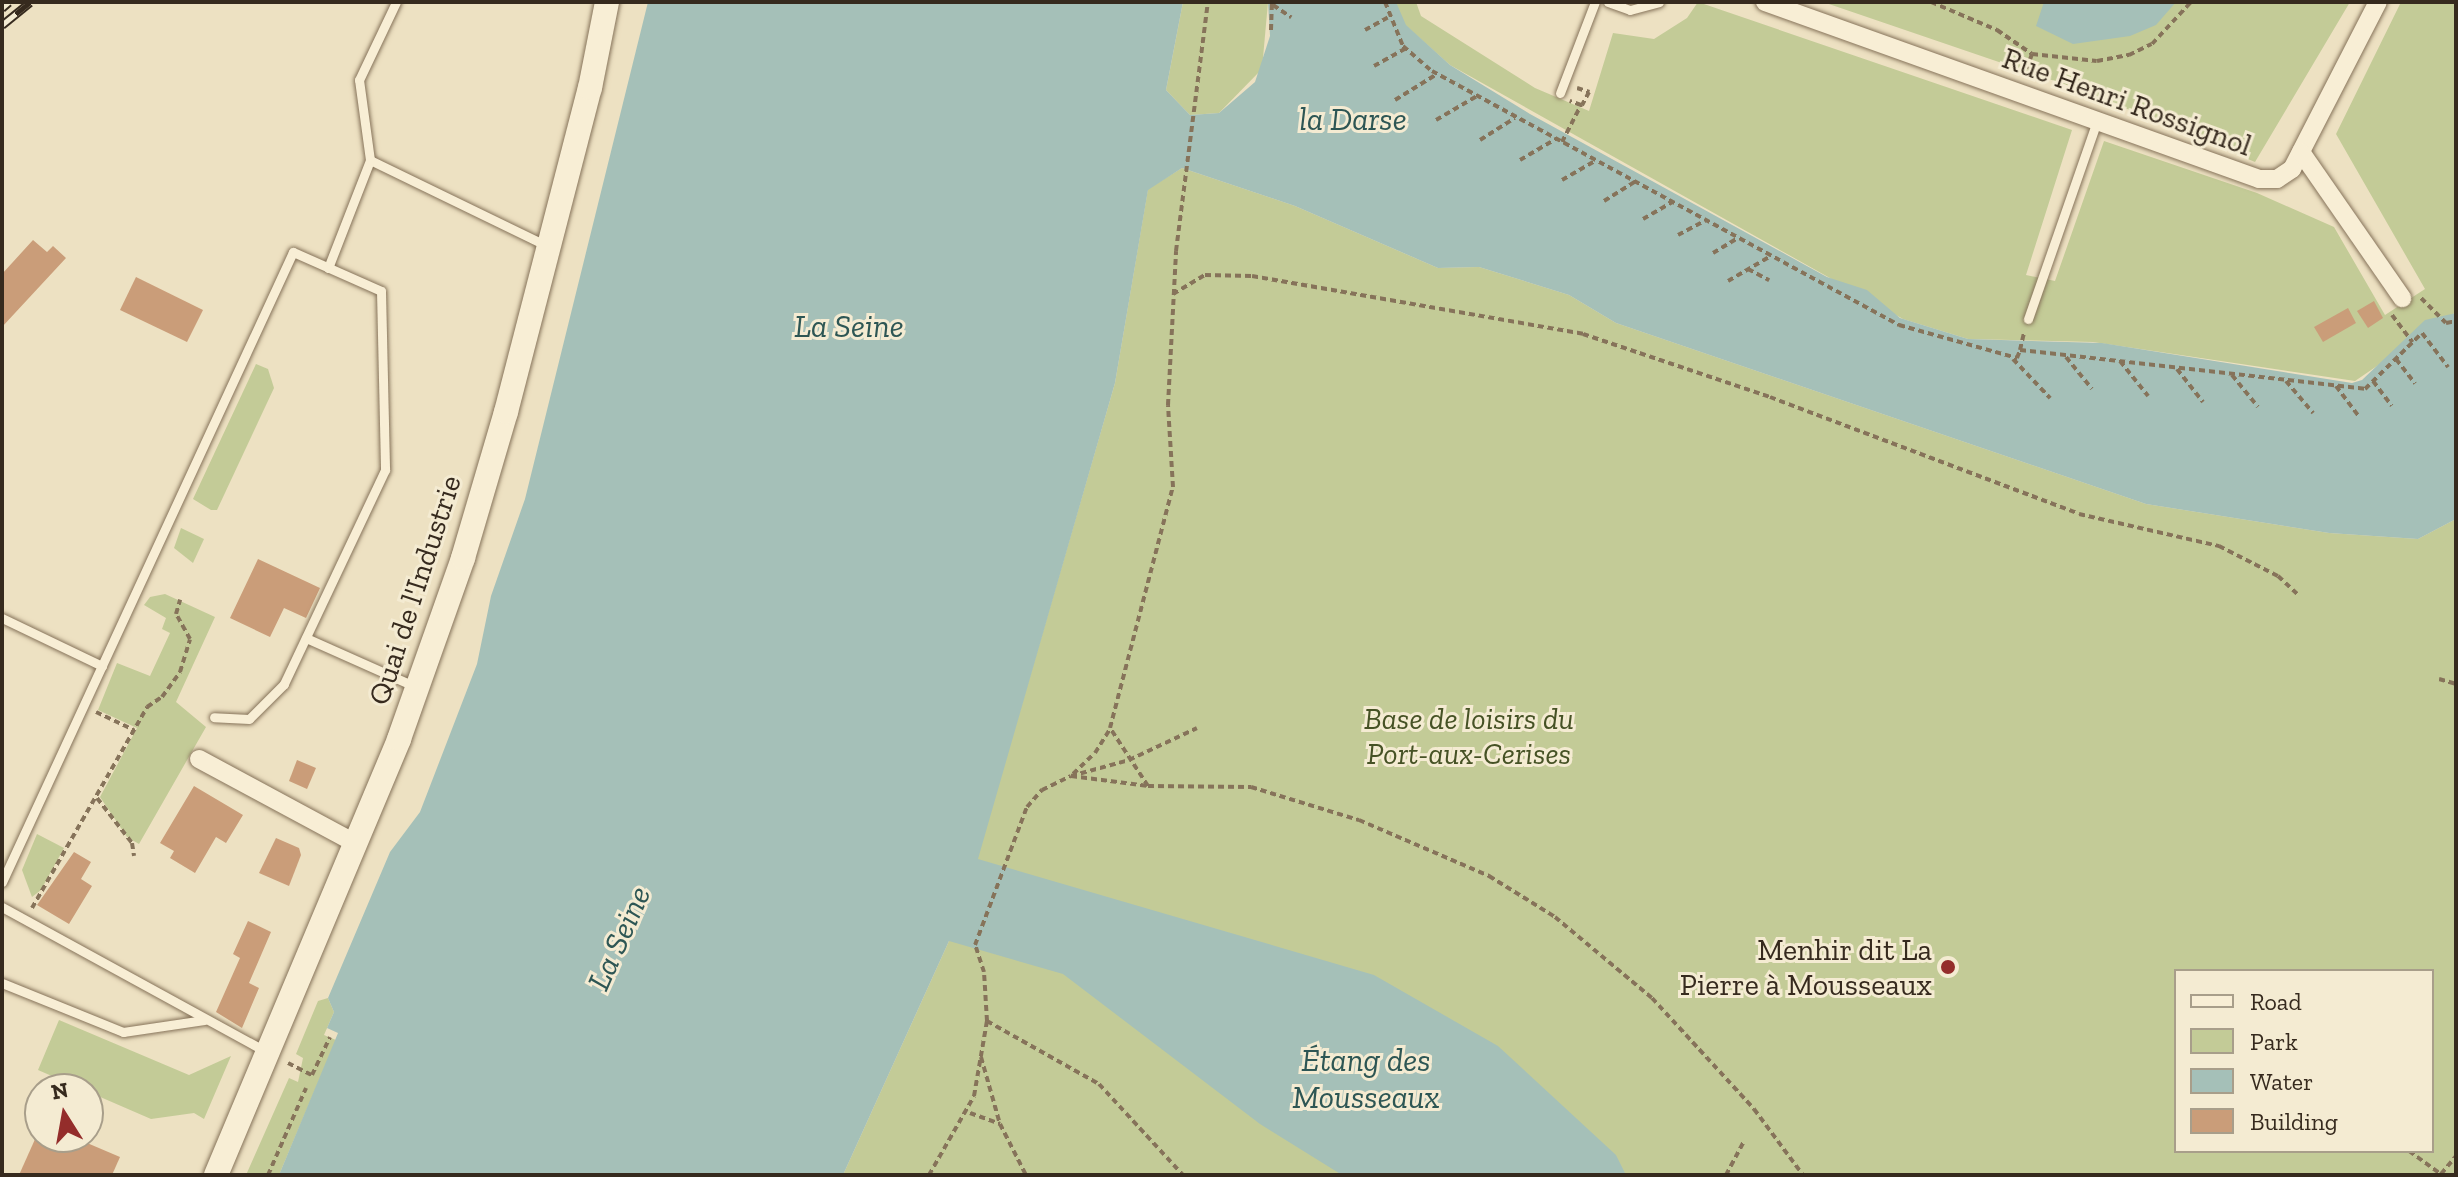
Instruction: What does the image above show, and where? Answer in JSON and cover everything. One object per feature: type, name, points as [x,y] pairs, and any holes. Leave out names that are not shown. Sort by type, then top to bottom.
[{"type":"main road","name":"Quai de l'Industrie","points":[[216,1175],[357,844],[418,688],[498,441],[549,247],[607,2]]},
{"type":"street","name":"Rue Henri Rossignol","points":[[1765,2],[2259,179],[2285,174],[2301,152],[2378,2]]},
{"type":"street","points":[[2301,152],[2412,298]]},
{"type":"street","points":[[199,759],[357,844]]},
{"type":"lane","points":[[328,268],[370,160],[359,80],[396,2]]},
{"type":"lane","points":[[1560,93],[1595,2]]},
{"type":"lane","points":[[1608,2],[1630,10],[1659,2]]},
{"type":"lane","points":[[2028,319],[2097,121]]},
{"type":"lane","points":[[370,160],[549,247]]},
{"type":"lane","points":[[2,882],[293,252],[381,291],[385,470],[284,684],[249,719],[214,717]]},
{"type":"lane","points":[[2,618],[102,666]]},
{"type":"lane","points":[[306,638],[418,688]]},
{"type":"lane","points":[[2,907],[268,1053]]},
{"type":"lane","points":[[2,983],[123,1032],[204,1020]]},
{"type":"path","points":[[1071,776],[1095,753],[1110,728],[1173,487],[1168,405],[1173,294],[1180,215],[1208,2]]},
{"type":"path","points":[[1385,2],[1388,17],[1406,48],[1437,74],[1899,325],[2017,358],[2020,350],[2365,389],[2422,333],[2448,367]]},
{"type":"path","points":[[1931,2],[1997,30],[2032,54],[2097,61],[2129,55],[2152,44],[2191,2]]},
{"type":"path","points":[[1272,3],[1291,17]]},
{"type":"path","points":[[1271,30],[1272,3]]},
{"type":"path","points":[[1365,30],[1388,17]]},
{"type":"path","points":[[1374,66],[1406,48]]},
{"type":"path","points":[[2018,93],[2032,54]]},
{"type":"path","points":[[1395,100],[1437,74]]},
{"type":"path","points":[[1581,105],[1589,95]]},
{"type":"path","points":[[1436,120],[1477,96]]},
{"type":"path","points":[[1520,160],[1560,140],[1577,114]]},
{"type":"path","points":[[1480,140],[1516,117]]},
{"type":"path","points":[[1562,180],[1596,160]]},
{"type":"path","points":[[1604,201],[1636,181]]},
{"type":"path","points":[[1643,219],[1672,201]]},
{"type":"path","points":[[1678,235],[1706,220]]},
{"type":"path","points":[[1713,253],[1739,238]]},
{"type":"path","points":[[1728,281],[1771,255]]},
{"type":"path","points":[[1748,269],[1769,280]]},
{"type":"path","points":[[1173,294],[1205,275],[1265,278],[1583,334],[1799,408],[2079,514],[2124,528],[2219,546],[2278,576],[2297,594]]},
{"type":"path","points":[[2412,298],[2446,323],[2456,321]]},
{"type":"path","points":[[2392,317],[2412,343]]},
{"type":"path","points":[[2065,355],[2092,389]]},
{"type":"path","points":[[2012,357],[2050,398]]},
{"type":"path","points":[[2396,359],[2415,383]]},
{"type":"path","points":[[2120,361],[2148,396]]},
{"type":"path","points":[[2176,368],[2203,402]]},
{"type":"path","points":[[2231,374],[2258,407]]},
{"type":"path","points":[[2286,380],[2313,413]]},
{"type":"path","points":[[2373,381],[2392,406]]},
{"type":"path","points":[[2336,386],[2359,416]]},
{"type":"path","points":[[25,920],[147,707],[172,685],[186,659],[190,639],[176,614],[180,600]]},
{"type":"path","points":[[2439,679],[2456,684]]},
{"type":"path","points":[[83,706],[134,730]]},
{"type":"path","points":[[1110,728],[1148,786]]},
{"type":"path","points":[[929,1175],[969,1113],[987,1021],[984,972],[975,945],[1027,807],[1042,790],[1071,776],[1129,760],[1197,728]]},
{"type":"path","points":[[1071,776],[1148,786],[1237,785],[1280,795],[1405,838],[1522,896],[1591,944],[1693,1037],[1803,1175]]},
{"type":"path","points":[[97,798],[132,843],[134,856]]},
{"type":"path","points":[[987,1021],[1099,1084],[1183,1175]]},
{"type":"path","points":[[268,1053],[312,1075],[330,1037]]},
{"type":"path","points":[[981,1056],[1000,1124],[1026,1175]]},
{"type":"path","points":[[268,1175],[306,1088]]},
{"type":"path","points":[[969,1113],[1000,1124]]},
{"type":"path","points":[[1726,1175],[1744,1141]]},
{"type":"path","points":[[2412,1153],[2441,1174],[2456,1156]]},
{"type":"green space","points":[[1183,2],[1268,2],[1262,69],[1219,113],[1190,115],[1166,90]]},
{"type":"green space","points":[[1393,2],[1416,2],[1421,16],[1535,88],[1589,111],[1613,33],[1654,39],[1687,18],[1698,2],[2072,130],[2026,275],[2055,281],[2104,141],[2257,193],[2334,227],[2385,315],[2425,289],[2336,134],[2401,2],[2456,2],[2456,312],[2355,381],[2093,342],[1968,339],[1903,319],[1450,65],[1395,16]]},
{"type":"green space","points":[[1823,2],[2350,2],[2255,162],[2084,91]]},
{"type":"green space","name":"Base de loisirs du Port-aux-Cerises","points":[[1182,168],[1295,206],[1438,268],[1479,267],[1569,295],[1616,323],[2146,504],[2329,533],[2418,539],[2456,519],[2456,1175],[843,1175],[949,941],[977,859],[1115,383],[1148,189]]},
{"type":"green space","points":[[256,364],[268,369],[274,388],[217,510],[211,510],[193,499]]},
{"type":"green space","points":[[181,528],[204,539],[193,563],[174,548]]},
{"type":"green space","points":[[165,594],[215,617],[176,702],[206,727],[139,844],[127,837],[100,797],[137,728],[98,710],[117,663],[150,676],[170,633],[162,629],[166,618],[144,605],[150,597]]},
{"type":"green space","points":[[37,834],[64,848],[41,890],[32,897],[22,870]]},
{"type":"green space","points":[[328,998],[334,1012],[324,1035],[336,1040],[279,1175],[246,1175],[289,1078],[298,1082],[303,1058],[296,1054],[318,1001]]},
{"type":"green space","points":[[59,1020],[189,1075],[231,1056],[204,1119],[194,1113],[151,1119],[104,1099],[104,1073],[45,1073],[38,1070]]},
{"type":"water","name":"La Seine","points":[[648,2],[1183,2],[1166,90],[1190,115],[1219,113],[1255,82],[1270,36],[1268,2],[1396,2],[1406,25],[1450,65],[1530,114],[1827,277],[1867,290],[1900,318],[1968,339],[2102,343],[2352,383],[2362,380],[2425,320],[2456,313],[2456,519],[2418,539],[2329,533],[2146,504],[1616,323],[1569,295],[1479,267],[1438,268],[1295,206],[1182,168],[1148,190],[1115,383],[978,859],[1374,975],[1498,1046],[1616,1155],[1626,1175],[1342,1175],[1260,1124],[1063,974],[949,941],[843,1175],[279,1175],[338,1033],[327,1028],[334,1012],[328,998],[390,852],[420,812],[477,664],[491,596],[525,499]]},
{"type":"water","points":[[2044,2],[2176,2],[2156,25],[2130,36],[2073,44],[2036,26]]},
{"type":"building","points":[[33,240],[47,252],[53,246],[66,258],[2,327],[2,274]]},
{"type":"building","points":[[136,277],[203,310],[187,342],[120,310]]},
{"type":"building","points":[[2374,301],[2383,318],[2368,328],[2357,311]]},
{"type":"building","points":[[2348,308],[2356,323],[2323,342],[2314,327]]},
{"type":"building","points":[[258,559],[320,588],[306,618],[284,608],[270,637],[230,618]]},
{"type":"building","points":[[297,760],[316,768],[307,789],[289,781]]},
{"type":"building","points":[[194,786],[243,815],[226,843],[216,837],[195,873],[170,858],[174,851],[160,843]]},
{"type":"building","points":[[276,838],[299,848],[301,855],[289,886],[259,873]]},
{"type":"building","points":[[74,852],[91,862],[81,879],[92,886],[69,924],[37,905]]},
{"type":"building","points":[[248,921],[271,932],[249,983],[259,988],[242,1028],[216,1012],[240,958],[233,954]]},
{"type":"building","points":[[104,1150],[120,1157],[112,1175],[19,1175],[29,1153],[104,1153]]},
{"type":"railway","points":[[2,8],[9,2]]},
{"type":"railway","points":[[2,25],[30,2]]},
{"type":"place","name":"Menhir dit La Pierre à Mousseaux","points":[[1948,967]]},
{"type":"water label","name":"la Darse","points":[[1353,119]]},
{"type":"water label","name":"Étang des Mousseaux","points":[[1366,1080]]}]
